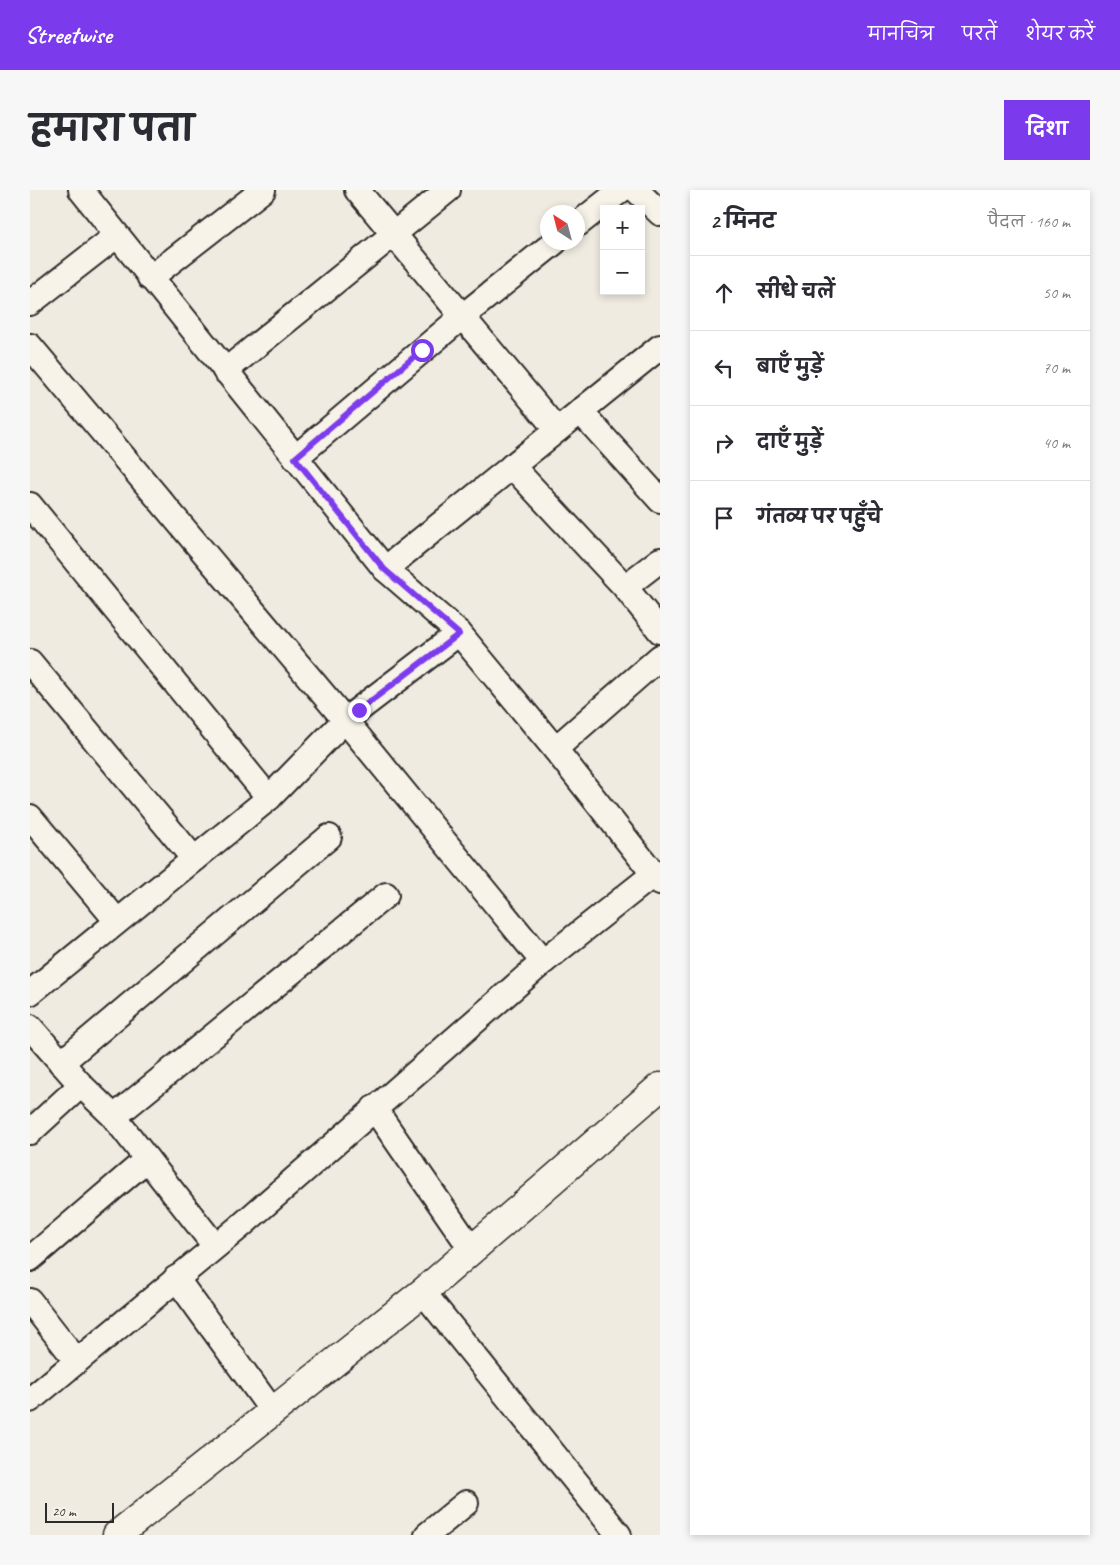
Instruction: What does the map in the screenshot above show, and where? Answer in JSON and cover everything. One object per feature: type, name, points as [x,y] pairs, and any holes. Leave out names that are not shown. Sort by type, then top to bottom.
[{"type":"street","points":[[30,1400],[216,1246],[543,962],[657,878],[555,749],[459,634],[384,569],[81,190]]},
{"type":"street","points":[[150,278],[263,190]]},
{"type":"street","points":[[357,190],[464,315],[557,430]]},
{"type":"street","points":[[225,371],[448,190]]},
{"type":"street","points":[[585,218],[621,190]]},
{"type":"street","points":[[636,190],[660,213]]},
{"type":"street","points":[[30,303],[116,236]]},
{"type":"street","points":[[295,458],[464,315],[545,250]]},
{"type":"street","points":[[30,346],[345,720],[543,962]]},
{"type":"street","points":[[384,569],[660,347]]},
{"type":"street","points":[[580,411],[660,500]]},
{"type":"street","points":[[512,466],[625,587],[660,631]]},
{"type":"street","points":[[30,505],[268,798]]},
{"type":"street","points":[[625,587],[660,560]]},
{"type":"street","points":[[33,984],[117,921],[268,798],[345,720],[459,634]]},
{"type":"street","points":[[555,749],[660,658]]},
{"type":"street","points":[[30,662],[194,859]]},
{"type":"street","points":[[30,817],[117,921]]},
{"type":"street","points":[[61,1063],[329,837]]},
{"type":"street","points":[[114,1117],[386,895]]},
{"type":"street","points":[[30,1027],[81,1085],[114,1117],[216,1246]]},
{"type":"street","points":[[30,1132],[81,1085]]},
{"type":"street","points":[[117,1535],[423,1292],[660,1087]]},
{"type":"street","points":[[374,1108],[472,1250]]},
{"type":"street","points":[[30,1259],[147,1159]]},
{"type":"street","points":[[176,1278],[273,1412]]},
{"type":"street","points":[[423,1292],[619,1535]]},
{"type":"street","points":[[30,1301],[76,1360]]},
{"type":"street","points":[[427,1535],[466,1503]]},
{"type":"route","points":[[359,710],[459,634],[384,569],[295,458],[422,350]]}]
